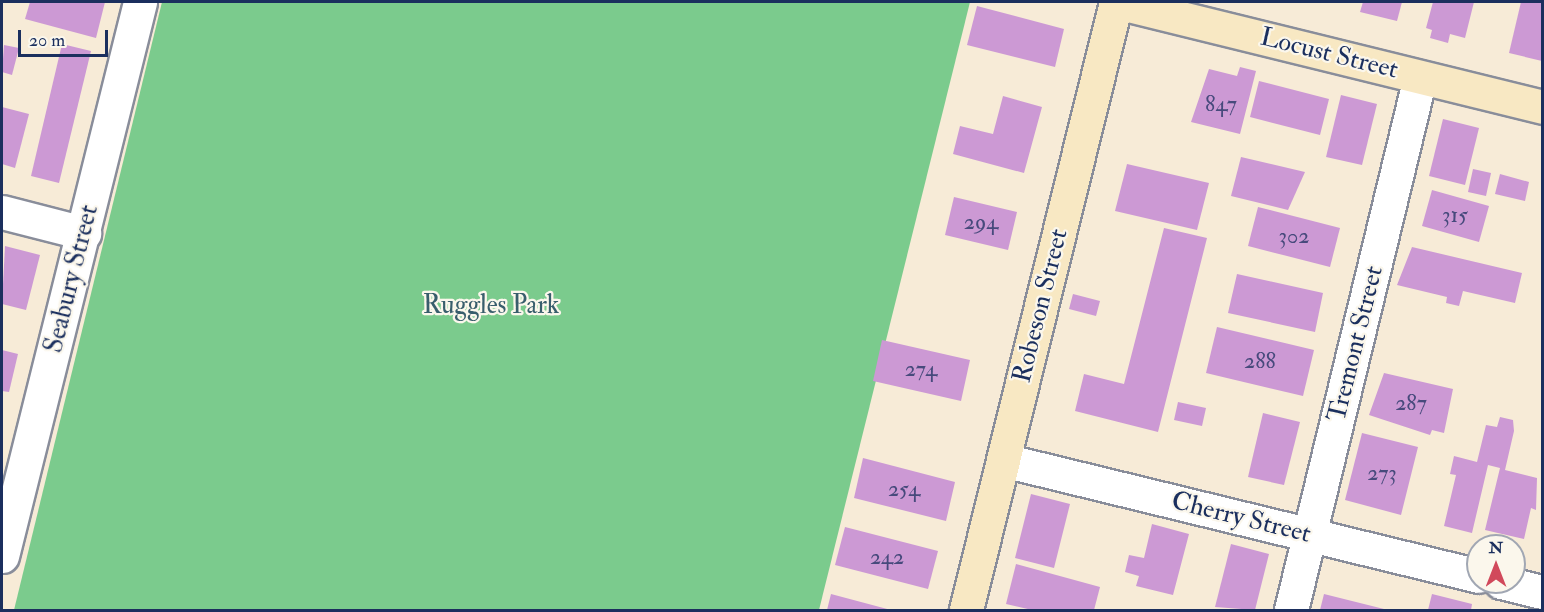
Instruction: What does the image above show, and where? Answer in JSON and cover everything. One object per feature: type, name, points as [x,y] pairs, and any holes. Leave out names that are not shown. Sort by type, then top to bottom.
[{"type":"main road","name":"Locust Street","points":[[1116,2],[1542,107]]},
{"type":"main road","name":"Robeson Street","points":[[966,610],[1116,2]]},
{"type":"street","name":"Seabury Street","points":[[2,556],[140,2]]},
{"type":"street","name":"Tremont Street","points":[[1291,610],[1420,76]]},
{"type":"street","points":[[2,212],[84,233]]},
{"type":"street","name":"Cherry Street","points":[[1003,460],[1466,573]]},
{"type":"street","points":[[1526,588],[1542,592]]},
{"type":"green space","name":"Ruggles Park","points":[[162,2],[970,2],[819,610],[14,610]]},
{"type":"building","points":[[30,2],[105,2],[96,38],[25,19]]},
{"type":"building","points":[[1363,2],[1402,2],[1397,21],[1360,12]]},
{"type":"building","points":[[1433,2],[1474,2],[1465,38],[1450,34],[1448,43],[1430,38],[1432,30],[1426,28]]},
{"type":"building","points":[[1521,2],[1542,2],[1542,61],[1509,53]]},
{"type":"building","points":[[977,6],[1064,29],[1055,67],[967,45]]},
{"type":"building","points":[[62,44],[91,51],[59,183],[31,176]]},
{"type":"building","points":[[4,45],[19,48],[12,75],[2,72]]},
{"type":"building","points":[[1240,67],[1256,71],[1240,134],[1191,122],[1209,69],[1237,76]]},
{"type":"building","points":[[1259,81],[1329,99],[1320,135],[1250,117]]},
{"type":"building","points":[[1341,95],[1377,104],[1362,165],[1326,157]]},
{"type":"building","points":[[1003,96],[1042,107],[1024,173],[953,154],[960,126],[993,134]]},
{"type":"building","points":[[2,107],[29,114],[15,168],[2,164]]},
{"type":"building","points":[[1443,119],[1479,128],[1465,185],[1429,176]]},
{"type":"building","points":[[1241,157],[1305,172],[1288,210],[1231,196]]},
{"type":"building","points":[[1127,164],[1209,183],[1197,230],[1115,211]]},
{"type":"building","points":[[1473,169],[1491,173],[1486,196],[1468,192]]},
{"type":"building","points":[[1500,174],[1529,182],[1525,201],[1495,194]]},
{"type":"building","points":[[1432,190],[1489,206],[1479,242],[1422,226]]},
{"type":"building","points":[[954,197],[1017,212],[1008,250],[945,235]]},
{"type":"building","points":[[1258,207],[1340,228],[1330,267],[1248,246]]},
{"type":"building","points":[[1164,228],[1207,238],[1158,432],[1075,411],[1084,374],[1124,384]]},
{"type":"building","points":[[5,246],[40,255],[26,310],[2,304]]},
{"type":"building","points":[[1412,247],[1522,273],[1515,303],[1463,291],[1459,306],[1446,303],[1447,297],[1397,285]]},
{"type":"building","points":[[1237,274],[1323,293],[1315,332],[1228,313]]},
{"type":"building","points":[[1073,294],[1100,301],[1096,316],[1069,309]]},
{"type":"building","points":[[1217,327],[1314,350],[1303,396],[1206,373]]},
{"type":"building","points":[[882,340],[970,360],[961,401],[873,381]]},
{"type":"building","points":[[2,350],[18,354],[9,392],[2,391]]},
{"type":"building","points":[[1384,373],[1453,389],[1444,433],[1432,430],[1430,435],[1369,415]]},
{"type":"building","points":[[1178,402],[1206,408],[1202,426],[1174,420]]},
{"type":"building","points":[[1263,413],[1300,422],[1284,485],[1248,477]]},
{"type":"building","points":[[1500,417],[1513,420],[1514,431],[1505,470],[1537,478],[1536,510],[1531,508],[1525,534],[1502,534],[1485,530],[1500,468],[1488,465],[1472,533],[1444,526],[1456,475],[1450,474],[1454,456],[1477,462],[1486,425],[1497,427]]},
{"type":"building","points":[[1362,433],[1418,447],[1401,515],[1345,500]]},
{"type":"building","points":[[863,458],[955,482],[946,521],[854,498]]},
{"type":"building","points":[[1031,494],[1070,504],[1054,568],[1015,558]]},
{"type":"building","points":[[1152,524],[1189,534],[1173,595],[1136,586],[1139,576],[1125,572],[1129,555],[1144,558]]},
{"type":"building","points":[[845,527],[938,551],[928,589],[835,565]]},
{"type":"building","points":[[1231,544],[1269,554],[1255,610],[1215,607]]},
{"type":"building","points":[[1016,564],[1100,587],[1094,610],[1032,610],[1006,604]]},
{"type":"building","points":[[831,594],[891,610],[827,610]]},
{"type":"building","points":[[1324,594],[1388,610],[1320,610]]},
{"type":"building","points":[[1432,594],[1472,604],[1471,610],[1428,610]]}]
